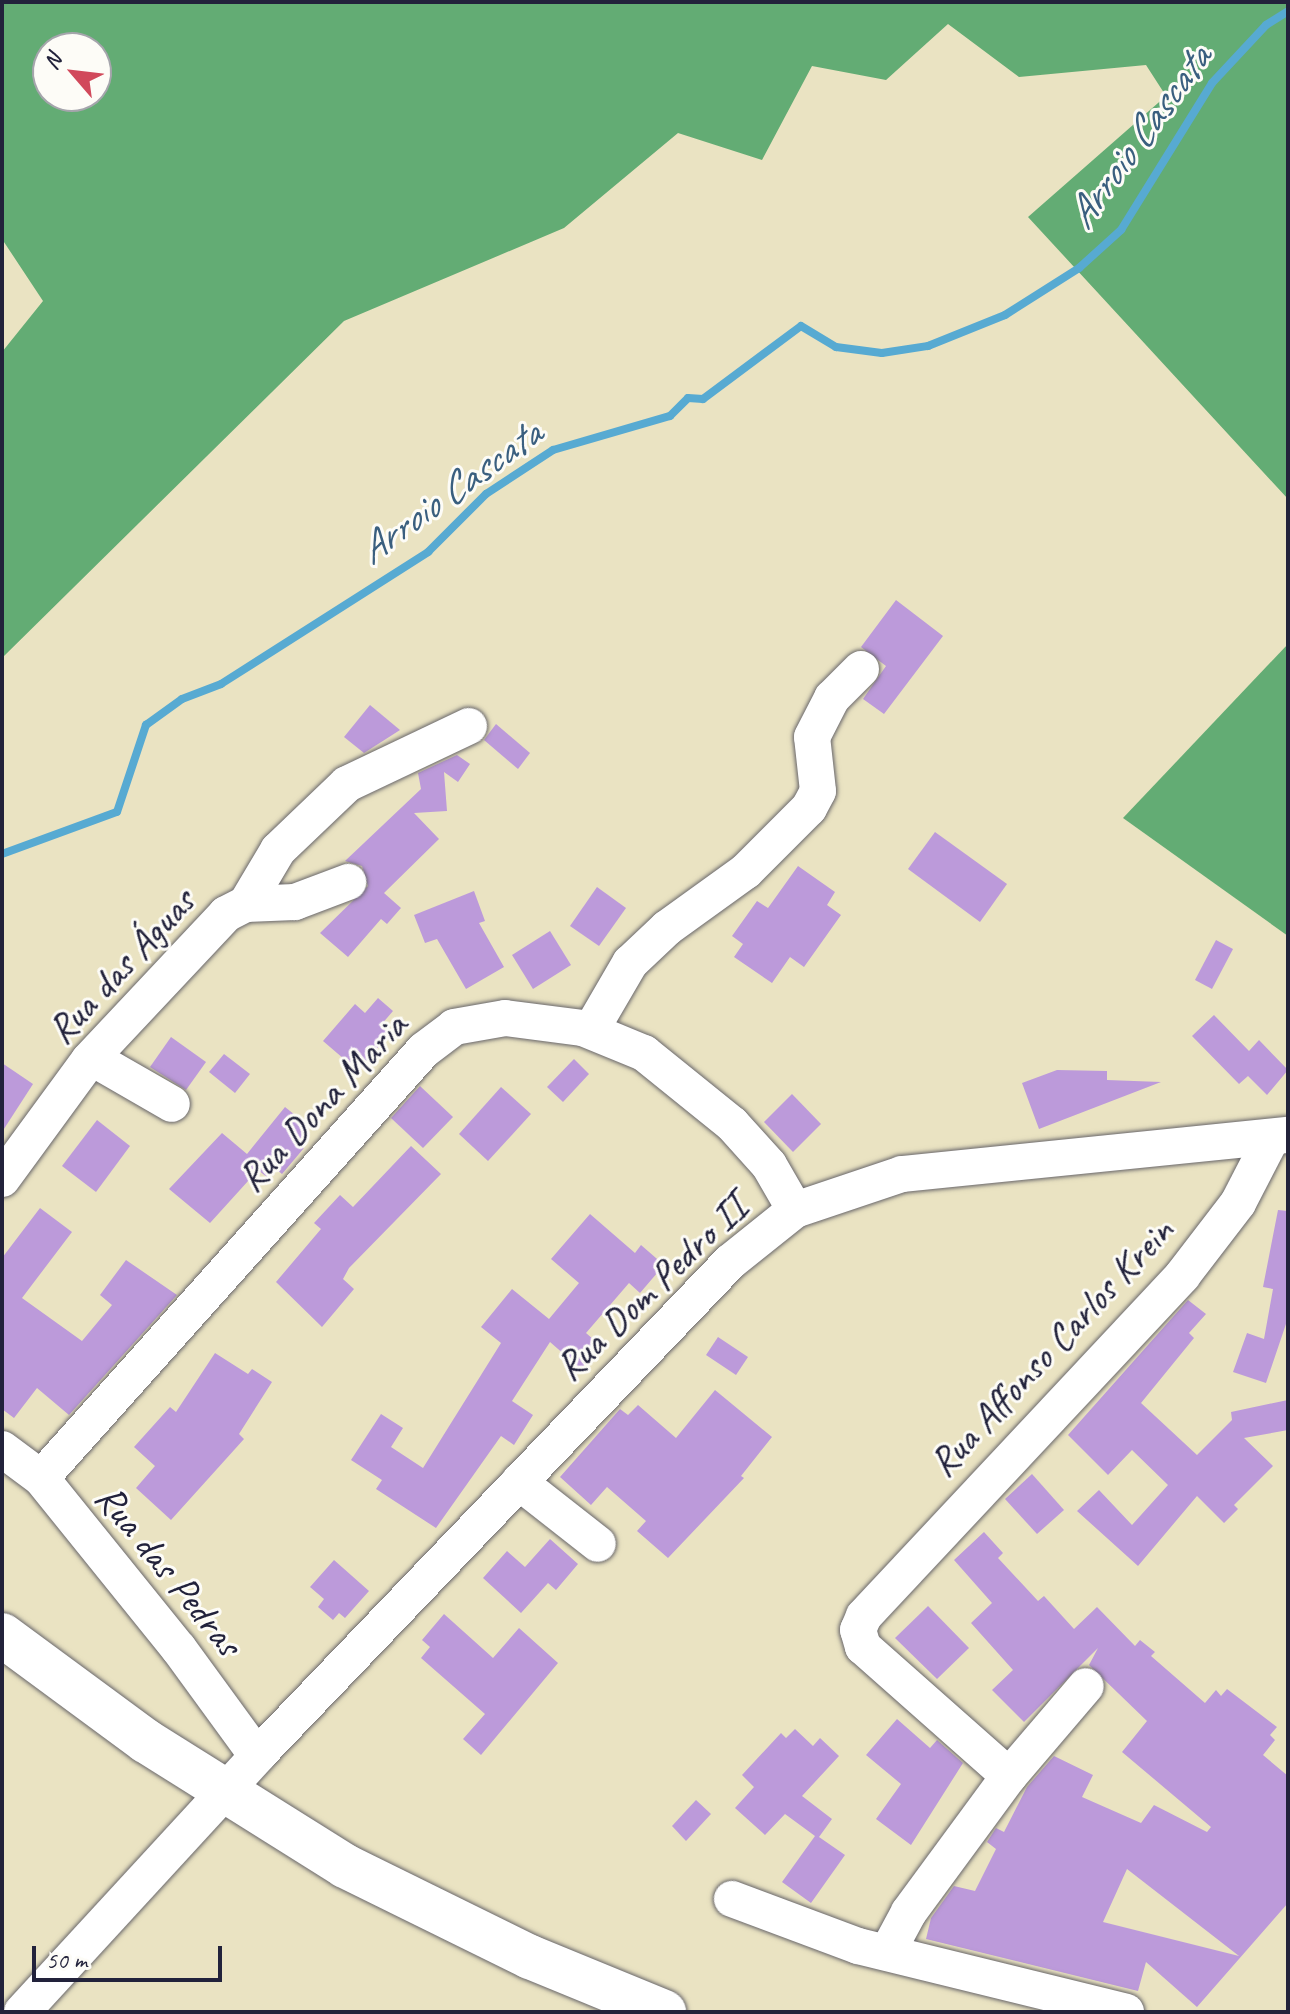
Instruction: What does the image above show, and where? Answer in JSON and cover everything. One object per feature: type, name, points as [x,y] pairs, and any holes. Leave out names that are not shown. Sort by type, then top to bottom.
[{"type":"main road","points":[[2,1635],[227,1793],[345,1866],[421,1905],[664,2012]]},
{"type":"street","points":[[591,1030],[630,963],[667,928],[746,871],[809,808],[818,791],[812,737],[832,698],[861,669]]},
{"type":"street","points":[[246,904],[278,850],[347,784],[469,726]]},
{"type":"street","name":"Rua das Águas","points":[[2,1179],[92,1058],[196,942],[226,914],[246,904],[295,902],[348,882]]},
{"type":"street","name":"Rua Dona Maria","points":[[41,1478],[424,1050],[454,1027],[481,1019],[591,1030],[644,1053],[720,1113],[769,1165],[795,1210]]},
{"type":"street","points":[[92,1058],[172,1104]]},
{"type":"street","name":"Rua Dom Pedro II","points":[[22,2012],[227,1793],[257,1756],[730,1262],[795,1210],[902,1174],[1280,1136]]},
{"type":"street","name":"Rua Affonso Carlos Krein","points":[[1009,1776],[863,1647],[858,1630],[874,1601],[1182,1276],[1238,1203],[1280,1136]]},
{"type":"street","name":"Rua das Pedras","points":[[2,1449],[41,1478],[257,1756]]},
{"type":"street","points":[[519,1482],[598,1544]]},
{"type":"street","points":[[888,1951],[909,1912],[1009,1776],[1086,1686]]},
{"type":"street","points":[[732,1899],[858,1946],[1126,2012]]},
{"type":"green space","points":[[2,2],[1288,2],[1288,499],[1028,217],[1166,96],[1146,65],[1019,77],[948,24],[886,80],[812,66],[762,160],[678,133],[564,228],[344,321],[2,658],[2,352],[43,301],[2,239]]},
{"type":"green space","points":[[1288,644],[1288,936],[1123,818]]},
{"type":"building","points":[[896,600],[943,636],[884,714],[863,699],[886,666],[861,647]]},
{"type":"building","points":[[370,705],[400,730],[364,753],[344,737]]},
{"type":"building","points":[[496,724],[530,753],[518,769],[484,740]]},
{"type":"building","points":[[457,755],[470,764],[458,782],[444,772],[447,811],[414,813],[439,839],[384,893],[401,908],[387,924],[381,919],[348,957],[320,933],[368,886],[362,866],[345,861],[421,789],[418,773]]},
{"type":"building","points":[[935,832],[1007,884],[980,922],[908,869]]},
{"type":"building","points":[[798,866],[835,892],[827,905],[841,915],[804,967],[790,957],[772,983],[734,957],[743,944],[732,936],[757,901],[768,908]]},
{"type":"building","points":[[597,887],[626,908],[599,946],[570,926]]},
{"type":"building","points":[[474,891],[485,921],[479,923],[504,967],[466,989],[437,939],[425,943],[414,915]]},
{"type":"building","points":[[550,931],[571,965],[533,989],[512,955]]},
{"type":"building","points":[[1216,940],[1233,949],[1212,989],[1195,980]]},
{"type":"building","points":[[378,998],[393,1011],[381,1025],[390,1033],[358,1071],[323,1041],[355,1004],[365,1013]]},
{"type":"building","points":[[1214,1015],[1249,1051],[1259,1040],[1288,1070],[1267,1095],[1248,1076],[1239,1084],[1192,1036]]},
{"type":"building","points":[[171,1037],[206,1062],[186,1090],[150,1067]]},
{"type":"building","points":[[224,1054],[250,1074],[235,1093],[209,1072]]},
{"type":"building","points":[[574,1059],[589,1074],[563,1102],[547,1087]]},
{"type":"building","points":[[2,1063],[33,1084],[2,1132]]},
{"type":"building","points":[[1057,1070],[1107,1071],[1107,1080],[1161,1082],[1039,1129],[1022,1083]]},
{"type":"building","points":[[420,1086],[453,1117],[423,1148],[391,1118]]},
{"type":"building","points":[[501,1087],[531,1114],[488,1161],[459,1134]]},
{"type":"building","points":[[792,1094],[821,1124],[793,1152],[764,1122]]},
{"type":"building","points":[[285,1107],[310,1127],[297,1143],[304,1148],[282,1174],[276,1169],[268,1178],[258,1170],[210,1223],[169,1189],[222,1133],[247,1154]]},
{"type":"building","points":[[97,1120],[130,1146],[96,1192],[62,1166]]},
{"type":"building","points":[[411,1146],[441,1174],[349,1268],[343,1279],[354,1289],[322,1327],[276,1282],[321,1229],[314,1223],[340,1195],[353,1207]]},
{"type":"building","points":[[40,1208],[72,1232],[22,1298],[82,1341],[112,1305],[100,1295],[126,1260],[177,1295],[69,1415],[37,1388],[14,1418],[2,1409],[2,1258]]},
{"type":"building","points":[[1278,1210],[1288,1211],[1288,1318],[1266,1383],[1233,1372],[1247,1333],[1264,1339],[1273,1289],[1263,1287]]},
{"type":"building","points":[[590,1214],[635,1253],[641,1245],[664,1265],[640,1293],[629,1283],[586,1333],[601,1346],[581,1369],[550,1342],[512,1401],[533,1415],[514,1445],[501,1436],[436,1528],[376,1489],[382,1480],[351,1460],[381,1414],[403,1428],[391,1447],[423,1468],[501,1343],[481,1327],[512,1289],[549,1319],[579,1283],[551,1259]]},
{"type":"building","points":[[1188,1300],[1206,1314],[1189,1333],[1194,1338],[1141,1403],[1197,1455],[1232,1420],[1231,1412],[1288,1400],[1288,1430],[1244,1438],[1273,1466],[1234,1505],[1238,1509],[1224,1523],[1197,1496],[1138,1566],[1077,1511],[1099,1490],[1132,1525],[1168,1485],[1132,1450],[1108,1475],[1068,1435]]},
{"type":"building","points":[[718,1337],[748,1357],[736,1375],[706,1355]]},
{"type":"building","points":[[215,1353],[248,1374],[252,1369],[272,1382],[239,1434],[244,1439],[171,1520],[136,1488],[155,1466],[134,1447],[170,1407],[176,1412]]},
{"type":"building","points":[[715,1390],[772,1437],[741,1476],[744,1478],[668,1558],[637,1531],[646,1521],[607,1487],[591,1505],[560,1477],[620,1409],[628,1415],[638,1405],[676,1438]]},
{"type":"building","points":[[1032,1474],[1064,1510],[1037,1534],[1005,1499]]},
{"type":"building","points":[[984,1532],[1003,1553],[998,1558],[1038,1601],[1044,1596],[1074,1629],[1097,1607],[1135,1646],[1140,1640],[1155,1652],[1151,1656],[1205,1703],[1216,1690],[1221,1696],[1227,1689],[1277,1727],[1270,1735],[1275,1740],[1263,1755],[1288,1776],[1288,1903],[1197,2007],[1146,1962],[1138,1991],[926,1939],[931,1918],[954,1886],[975,1891],[996,1849],[987,1842],[996,1828],[1004,1832],[1027,1787],[1054,1756],[1093,1775],[1082,1797],[1141,1823],[1154,1805],[1207,1832],[1211,1827],[1122,1752],[1147,1721],[1089,1665],[1098,1648],[1024,1722],[992,1690],[1013,1670],[971,1623],[992,1603],[954,1560]],"holes":[[[1127,1869],[1239,1956],[1103,1922]]]},
{"type":"building","points":[[550,1539],[578,1564],[556,1590],[548,1583],[521,1613],[483,1578],[507,1551],[525,1567]]},
{"type":"building","points":[[334,1560],[369,1591],[345,1618],[339,1613],[333,1620],[318,1607],[324,1599],[310,1587]]},
{"type":"building","points":[[928,1606],[969,1648],[937,1679],[895,1638]]},
{"type":"building","points":[[444,1614],[493,1658],[519,1628],[558,1663],[481,1755],[463,1739],[485,1714],[421,1658],[430,1647],[422,1640]]},
{"type":"building","points":[[897,1719],[930,1748],[937,1740],[963,1763],[911,1845],[876,1819],[901,1784],[866,1755]]},
{"type":"building","points":[[795,1729],[813,1746],[820,1738],[839,1756],[802,1796],[832,1819],[819,1837],[845,1855],[811,1903],[782,1882],[815,1836],[785,1814],[765,1835],[735,1808],[754,1787],[742,1775],[781,1733],[786,1738]]},
{"type":"building","points":[[696,1800],[711,1814],[686,1841],[672,1826]]},
{"type":"waterway","name":"Arroio Cascata","points":[[2,854],[117,812],[146,725],[182,699],[221,684],[428,552],[486,494],[553,450],[670,416],[688,398],[703,399],[801,326],[836,347],[882,353],[928,346],[1005,315],[1079,268],[1121,230],[1212,83],[1266,25],[1288,11]]}]
